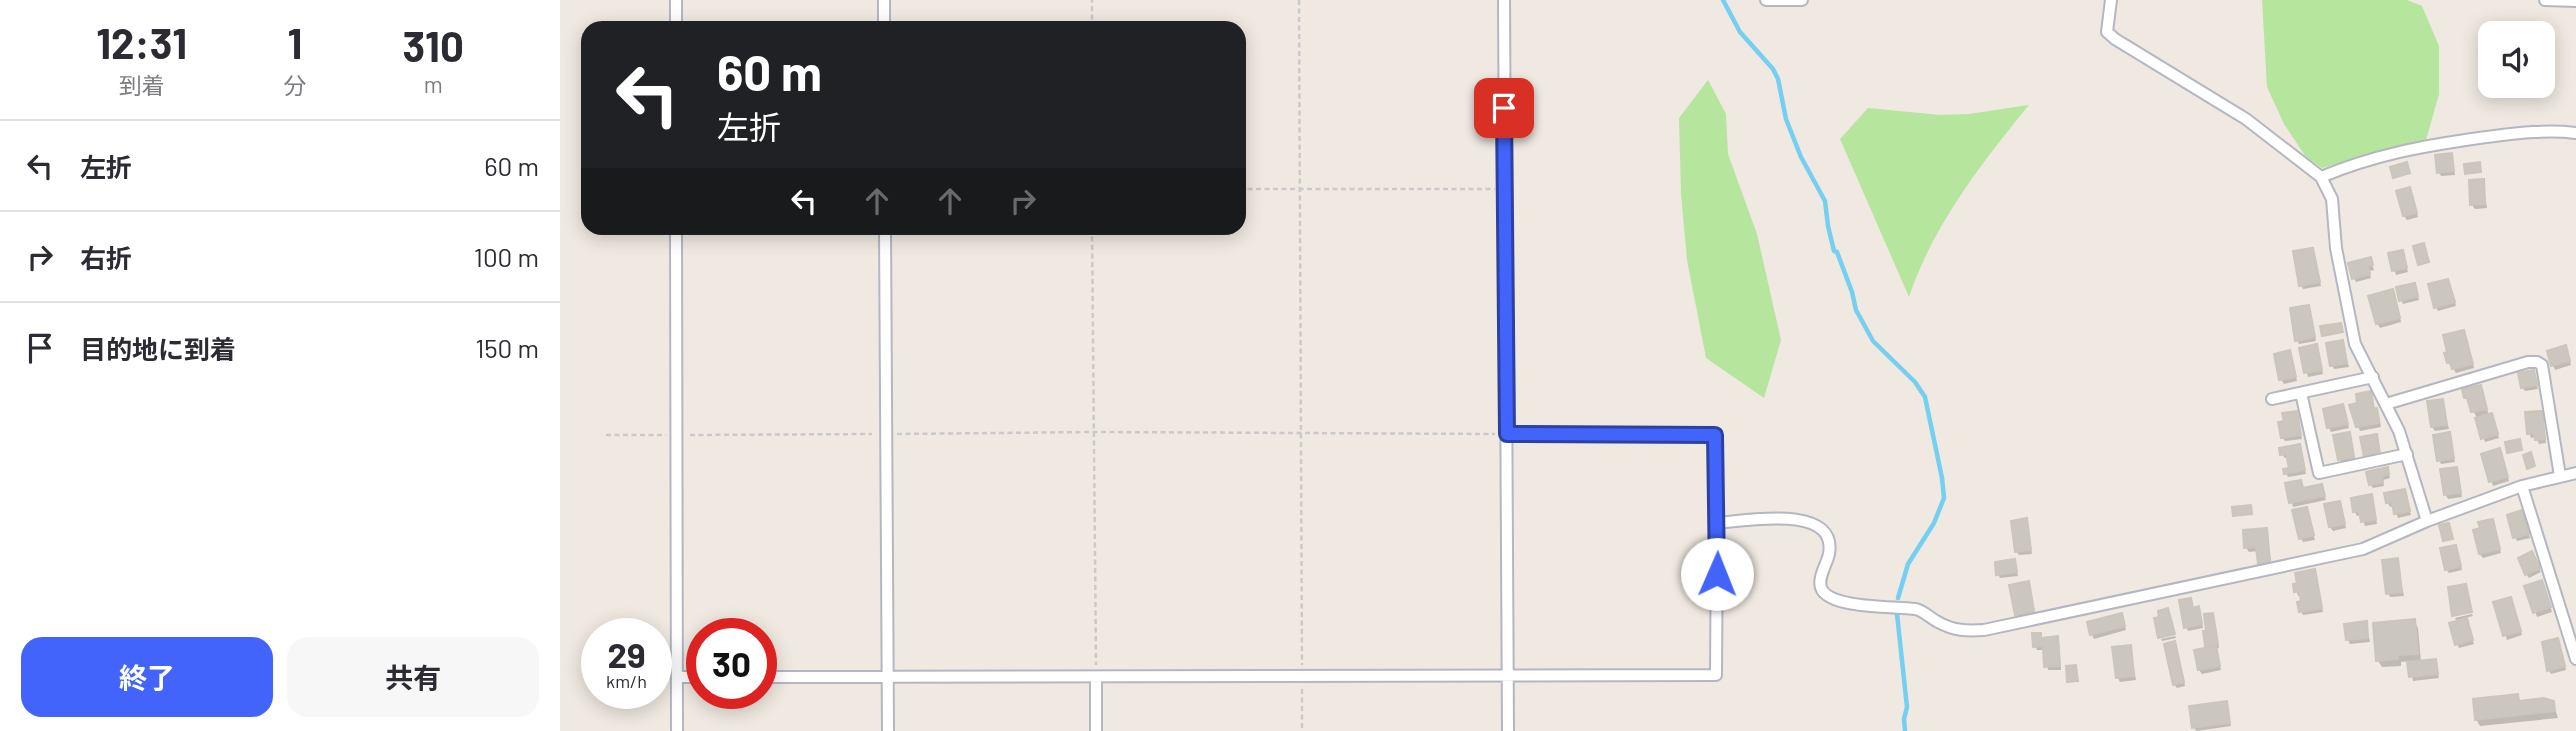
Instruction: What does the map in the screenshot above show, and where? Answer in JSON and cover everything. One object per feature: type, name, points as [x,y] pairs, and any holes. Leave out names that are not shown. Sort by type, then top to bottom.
[{"type":"street","points":[[676,0],[676,21]]},
{"type":"street","points":[[884,0],[884,21]]},
{"type":"street","points":[[1504,0],[1508,731]]},
{"type":"street","points":[[1766,0],[1802,0]]},
{"type":"street","points":[[2111,0],[2107,32],[2115,39],[2246,119],[2321,177],[2332,199],[2336,248],[2355,344],[2399,431],[2427,521]]},
{"type":"street","points":[[2545,0],[2576,1]]},
{"type":"street","points":[[2321,177],[2360,161],[2424,146],[2537,130],[2576,133]]},
{"type":"street","points":[[676,235],[677,731]]},
{"type":"street","points":[[885,235],[888,731]]},
{"type":"street","points":[[2386,404],[2528,362],[2537,362],[2542,365],[2560,476]]},
{"type":"street","points":[[2272,399],[2373,377]]},
{"type":"street","points":[[2301,393],[2319,473],[2407,454]]},
{"type":"street","points":[[777,677],[1716,675],[1715,435],[1507,434]]},
{"type":"street","points":[[1717,523],[1791,518],[1811,522],[1825,532],[1830,543],[1820,581],[1822,589],[1829,596],[1845,603],[1919,609],[1936,621],[1961,631],[1984,630],[2363,549],[2427,521],[2522,486],[2576,473]]},
{"type":"street","points":[[2522,486],[2576,659]]},
{"type":"street","points":[[677,677],[686,677]]},
{"type":"street","points":[[1096,677],[1096,731]]},
{"type":"path","points":[[1092,0],[1092,21]]},
{"type":"path","points":[[1299,0],[1302,731]]},
{"type":"path","points":[[1246,189],[1505,189]]},
{"type":"path","points":[[1092,235],[1096,677]]},
{"type":"path","points":[[606,435],[1095,432],[1507,434]]},
{"type":"green space","points":[[2262,0],[2407,0],[2422,6],[2439,46],[2439,94],[2426,140],[2322,168],[2306,157],[2284,124],[2267,87]]},
{"type":"green space","points":[[1708,80],[1726,114],[1728,154],[1757,234],[1781,340],[1764,398],[1706,358],[1687,260],[1681,194],[1679,118]]},
{"type":"green space","points":[[2029,105],[1977,172],[1945,220],[1909,297],[1840,139],[1868,108],[1940,115],[1969,114]]},
{"type":"building","points":[[2452,153],[2454,171],[2437,173],[2435,155]]},
{"type":"building","points":[[2407,162],[2410,173],[2393,178],[2390,167]]},
{"type":"building","points":[[2480,162],[2481,172],[2465,174],[2464,164]]},
{"type":"building","points":[[2484,179],[2485,204],[2470,205],[2469,180]]},
{"type":"building","points":[[2410,187],[2417,213],[2403,216],[2396,191]]},
{"type":"building","points":[[2424,243],[2429,262],[2418,265],[2413,246]]},
{"type":"building","points":[[2313,248],[2320,282],[2299,286],[2293,251]]},
{"type":"building","points":[[2403,250],[2407,268],[2392,271],[2388,253]]},
{"type":"building","points":[[2371,257],[2373,265],[2368,267],[2370,274],[2352,279],[2348,263]]},
{"type":"building","points":[[2448,279],[2455,302],[2434,308],[2428,284]]},
{"type":"building","points":[[2415,283],[2418,296],[2399,301],[2396,287]]},
{"type":"building","points":[[2393,289],[2400,318],[2376,324],[2368,296]]},
{"type":"building","points":[[2309,305],[2315,337],[2295,341],[2290,308]]},
{"type":"building","points":[[2341,323],[2343,332],[2322,336],[2320,326]]},
{"type":"building","points":[[2464,330],[2473,364],[2452,369],[2444,353],[2447,352],[2443,335]]},
{"type":"building","points":[[2343,340],[2347,363],[2330,366],[2326,343]]},
{"type":"building","points":[[2317,344],[2322,370],[2304,373],[2299,348]]},
{"type":"building","points":[[2566,345],[2570,361],[2551,366],[2547,351]]},
{"type":"building","points":[[2290,350],[2296,377],[2279,380],[2274,354]]},
{"type":"building","points":[[2534,370],[2537,385],[2521,388],[2518,373]]},
{"type":"building","points":[[2481,385],[2487,409],[2471,412],[2462,389]]},
{"type":"building","points":[[2371,391],[2379,423],[2356,427],[2349,405],[2357,403],[2356,394]]},
{"type":"building","points":[[2443,399],[2447,425],[2431,427],[2427,401]]},
{"type":"building","points":[[2343,404],[2348,424],[2327,428],[2323,409]]},
{"type":"building","points":[[2297,411],[2301,435],[2281,438],[2278,422],[2284,421],[2282,413]]},
{"type":"building","points":[[2542,411],[2545,439],[2535,440],[2534,433],[2527,434],[2525,412]]},
{"type":"building","points":[[2492,413],[2498,434],[2481,439],[2475,418]]},
{"type":"building","points":[[2350,432],[2354,457],[2338,460],[2333,435]]},
{"type":"building","points":[[2450,432],[2454,458],[2437,461],[2433,435]]},
{"type":"building","points":[[2377,434],[2380,454],[2364,457],[2360,437]]},
{"type":"building","points":[[2520,439],[2522,450],[2507,453],[2505,442]]},
{"type":"building","points":[[2300,444],[2305,470],[2284,474],[2283,469],[2289,468],[2286,454],[2280,455],[2279,448]]},
{"type":"building","points":[[2500,448],[2508,477],[2489,482],[2481,454]]},
{"type":"building","points":[[2531,452],[2535,466],[2527,469],[2523,455]]},
{"type":"building","points":[[2388,467],[2389,474],[2382,476],[2383,482],[2369,485],[2366,472]]},
{"type":"building","points":[[2457,467],[2461,493],[2444,495],[2440,469]]},
{"type":"building","points":[[2301,480],[2303,488],[2322,484],[2325,496],[2289,503],[2285,483]]},
{"type":"building","points":[[2405,489],[2410,511],[2394,514],[2392,502],[2386,503],[2384,493]]},
{"type":"building","points":[[2372,494],[2376,520],[2361,522],[2359,511],[2353,512],[2351,498]]},
{"type":"building","points":[[2340,501],[2345,524],[2329,527],[2324,504]]},
{"type":"building","points":[[2251,505],[2252,514],[2233,516],[2232,507]]},
{"type":"building","points":[[2307,507],[2314,535],[2299,539],[2292,510]]},
{"type":"building","points":[[2522,510],[2529,534],[2513,538],[2507,515]]},
{"type":"building","points":[[2027,518],[2031,550],[2015,552],[2011,521]]},
{"type":"building","points":[[2493,519],[2500,549],[2479,554],[2473,530],[2480,528],[2478,522]]},
{"type":"building","points":[[2449,523],[2453,539],[2443,541],[2439,525]]},
{"type":"building","points":[[2267,528],[2270,562],[2258,564],[2256,547],[2244,548],[2243,530]]},
{"type":"building","points":[[2456,545],[2461,566],[2445,570],[2440,548]]},
{"type":"building","points":[[2532,551],[2540,568],[2525,575],[2518,558]]},
{"type":"building","points":[[2398,558],[2402,592],[2386,594],[2382,560]]},
{"type":"building","points":[[2015,559],[2017,572],[1996,575],[1995,562]]},
{"type":"building","points":[[2315,569],[2322,608],[2299,612],[2299,591],[2294,592],[2293,584],[2297,583],[2295,573]]},
{"type":"building","points":[[2542,580],[2551,607],[2533,613],[2524,586]]},
{"type":"building","points":[[2029,581],[2034,611],[2015,615],[2009,585]]},
{"type":"building","points":[[2466,584],[2472,612],[2452,616],[2448,587]]},
{"type":"building","points":[[2511,597],[2521,631],[2503,636],[2493,602]]},
{"type":"building","points":[[2191,598],[2193,608],[2199,606],[2202,624],[2184,628],[2179,600]]},
{"type":"building","points":[[2168,608],[2175,634],[2158,638],[2154,618],[2159,617],[2158,611]]},
{"type":"building","points":[[2122,613],[2125,626],[2090,635],[2087,622]]},
{"type":"building","points":[[2213,613],[2218,644],[2205,646],[2204,614]]},
{"type":"building","points":[[2467,618],[2473,640],[2455,645],[2449,623]]},
{"type":"building","points":[[2415,619],[2418,654],[2398,655],[2398,659],[2376,661],[2373,623]]},
{"type":"building","points":[[2367,621],[2368,638],[2346,640],[2344,624]]},
{"type":"building","points":[[2032,633],[2041,633],[2041,638],[2058,636],[2060,666],[2044,667],[2043,646],[2033,647]]},
{"type":"building","points":[[2558,638],[2565,666],[2547,671],[2542,642]]},
{"type":"building","points":[[2175,641],[2184,682],[2173,685],[2164,644]]},
{"type":"building","points":[[2131,645],[2134,676],[2116,678],[2112,647]]},
{"type":"building","points":[[2216,646],[2220,666],[2198,670],[2194,650]]},
{"type":"building","points":[[2436,659],[2438,674],[2409,677],[2407,662]]},
{"type":"building","points":[[2076,665],[2078,681],[2067,682],[2066,666]]},
{"type":"building","points":[[2518,694],[2519,701],[2544,698],[2554,701],[2555,711],[2475,720],[2473,699]]},
{"type":"building","points":[[2227,701],[2230,723],[2192,728],[2189,706]]},
{"type":"waterway","points":[[1723,0],[1740,32],[1773,69],[1778,79],[1786,119],[1801,157],[1825,201],[1834,251],[1837,252],[1852,292],[1856,310],[1873,341],[1915,382],[1925,397],[1944,498],[1934,523],[1908,564],[1898,598]]},
{"type":"waterway","points":[[1897,614],[1907,707],[1905,731]]},
{"type":"route","points":[[1504,108],[1507,434],[1715,435],[1717,574]]}]
